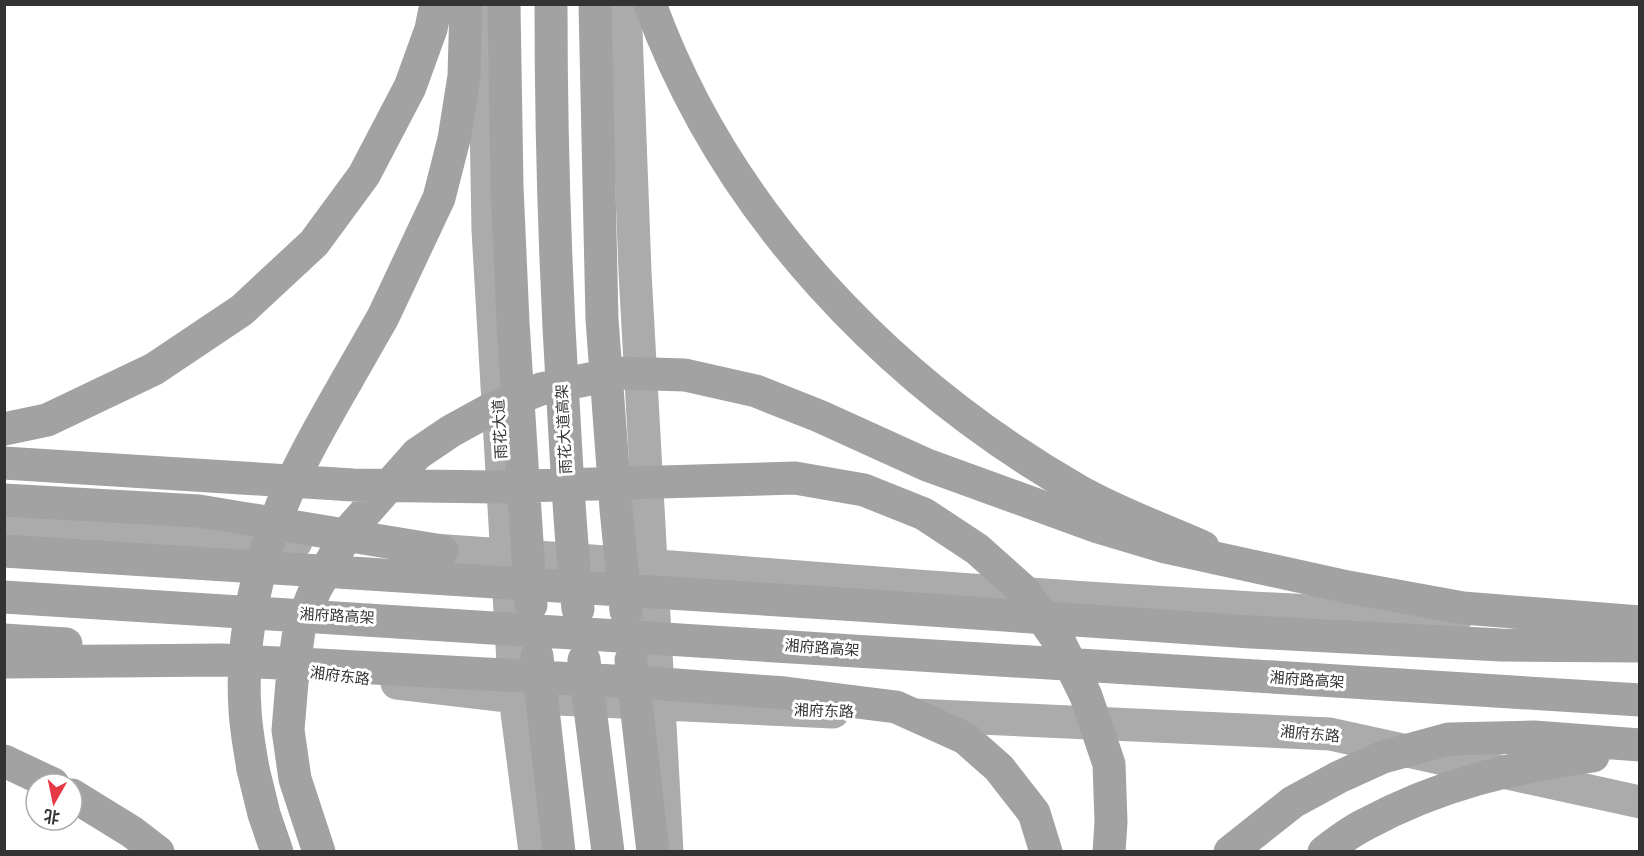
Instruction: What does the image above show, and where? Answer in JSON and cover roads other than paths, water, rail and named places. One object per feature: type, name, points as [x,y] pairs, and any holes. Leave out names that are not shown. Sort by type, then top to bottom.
[{"type":"highway","points":[[4,429],[47,420],[154,369],[242,310],[315,243],[364,175],[410,87],[431,29],[436,4]]},
{"type":"highway","points":[[277,852],[264,814],[253,769],[244,710],[246,637],[256,590],[270,539],[287,493],[317,434],[383,317],[439,198],[454,139],[464,76],[466,4]]},
{"type":"highway","points":[[504,4],[507,186],[513,322],[531,603],[559,852]]},
{"type":"highway","name":"雨花大道高架","points":[[551,4],[551,95],[560,344],[571,552],[608,852]]},
{"type":"highway","points":[[595,4],[602,320],[617,521],[653,852]]},
{"type":"highway","points":[[650,4],[691,99],[729,166],[789,247],[843,309],[922,383],[999,441],[1081,492],[1238,562]]},
{"type":"highway","points":[[319,852],[295,779],[288,730],[292,682],[299,630],[315,590],[348,532],[417,454],[451,431],[491,409],[541,389],[619,373],[685,375],[756,391],[819,416],[927,465],[1098,527],[1165,547],[1348,587],[1463,608],[1640,622]]},
{"type":"highway","points":[[4,463],[353,485],[494,487],[795,478],[864,490],[924,514],[977,549],[1024,591],[1060,643],[1086,696],[1108,764],[1111,822],[1109,852]]},
{"type":"highway","points":[[4,500],[199,511],[442,551]]},
{"type":"highway","points":[[4,551],[858,604],[1251,632],[1501,645],[1640,646]]},
{"type":"highway","name":"湘府路高架","points":[[4,597],[371,618],[1640,700]]},
{"type":"highway","points":[[4,642],[66,644]]},
{"type":"highway","points":[[4,662],[222,660],[650,683],[785,693],[896,707],[965,738],[999,768],[1034,813],[1046,852]]},
{"type":"highway","points":[[1230,852],[1293,802],[1339,777],[1383,757],[1449,739],[1533,737],[1640,745]]},
{"type":"highway","points":[[1324,852],[1364,824],[1431,793],[1537,763],[1610,753],[1640,752]]},
{"type":"highway","points":[[4,761],[27,772]]},
{"type":"highway","points":[[84,802],[132,832],[158,852]]},
{"type":"main road","name":"雨花大道","points":[[484,4],[488,230],[515,697],[536,852]]},
{"type":"main road","points":[[625,4],[635,261],[667,852]]},
{"type":"main road","points":[[4,525],[442,551],[1059,597],[1398,616],[1640,614]]},
{"type":"main road","name":"湘府东路","points":[[66,644],[515,697],[1330,734],[1640,802]]}]
